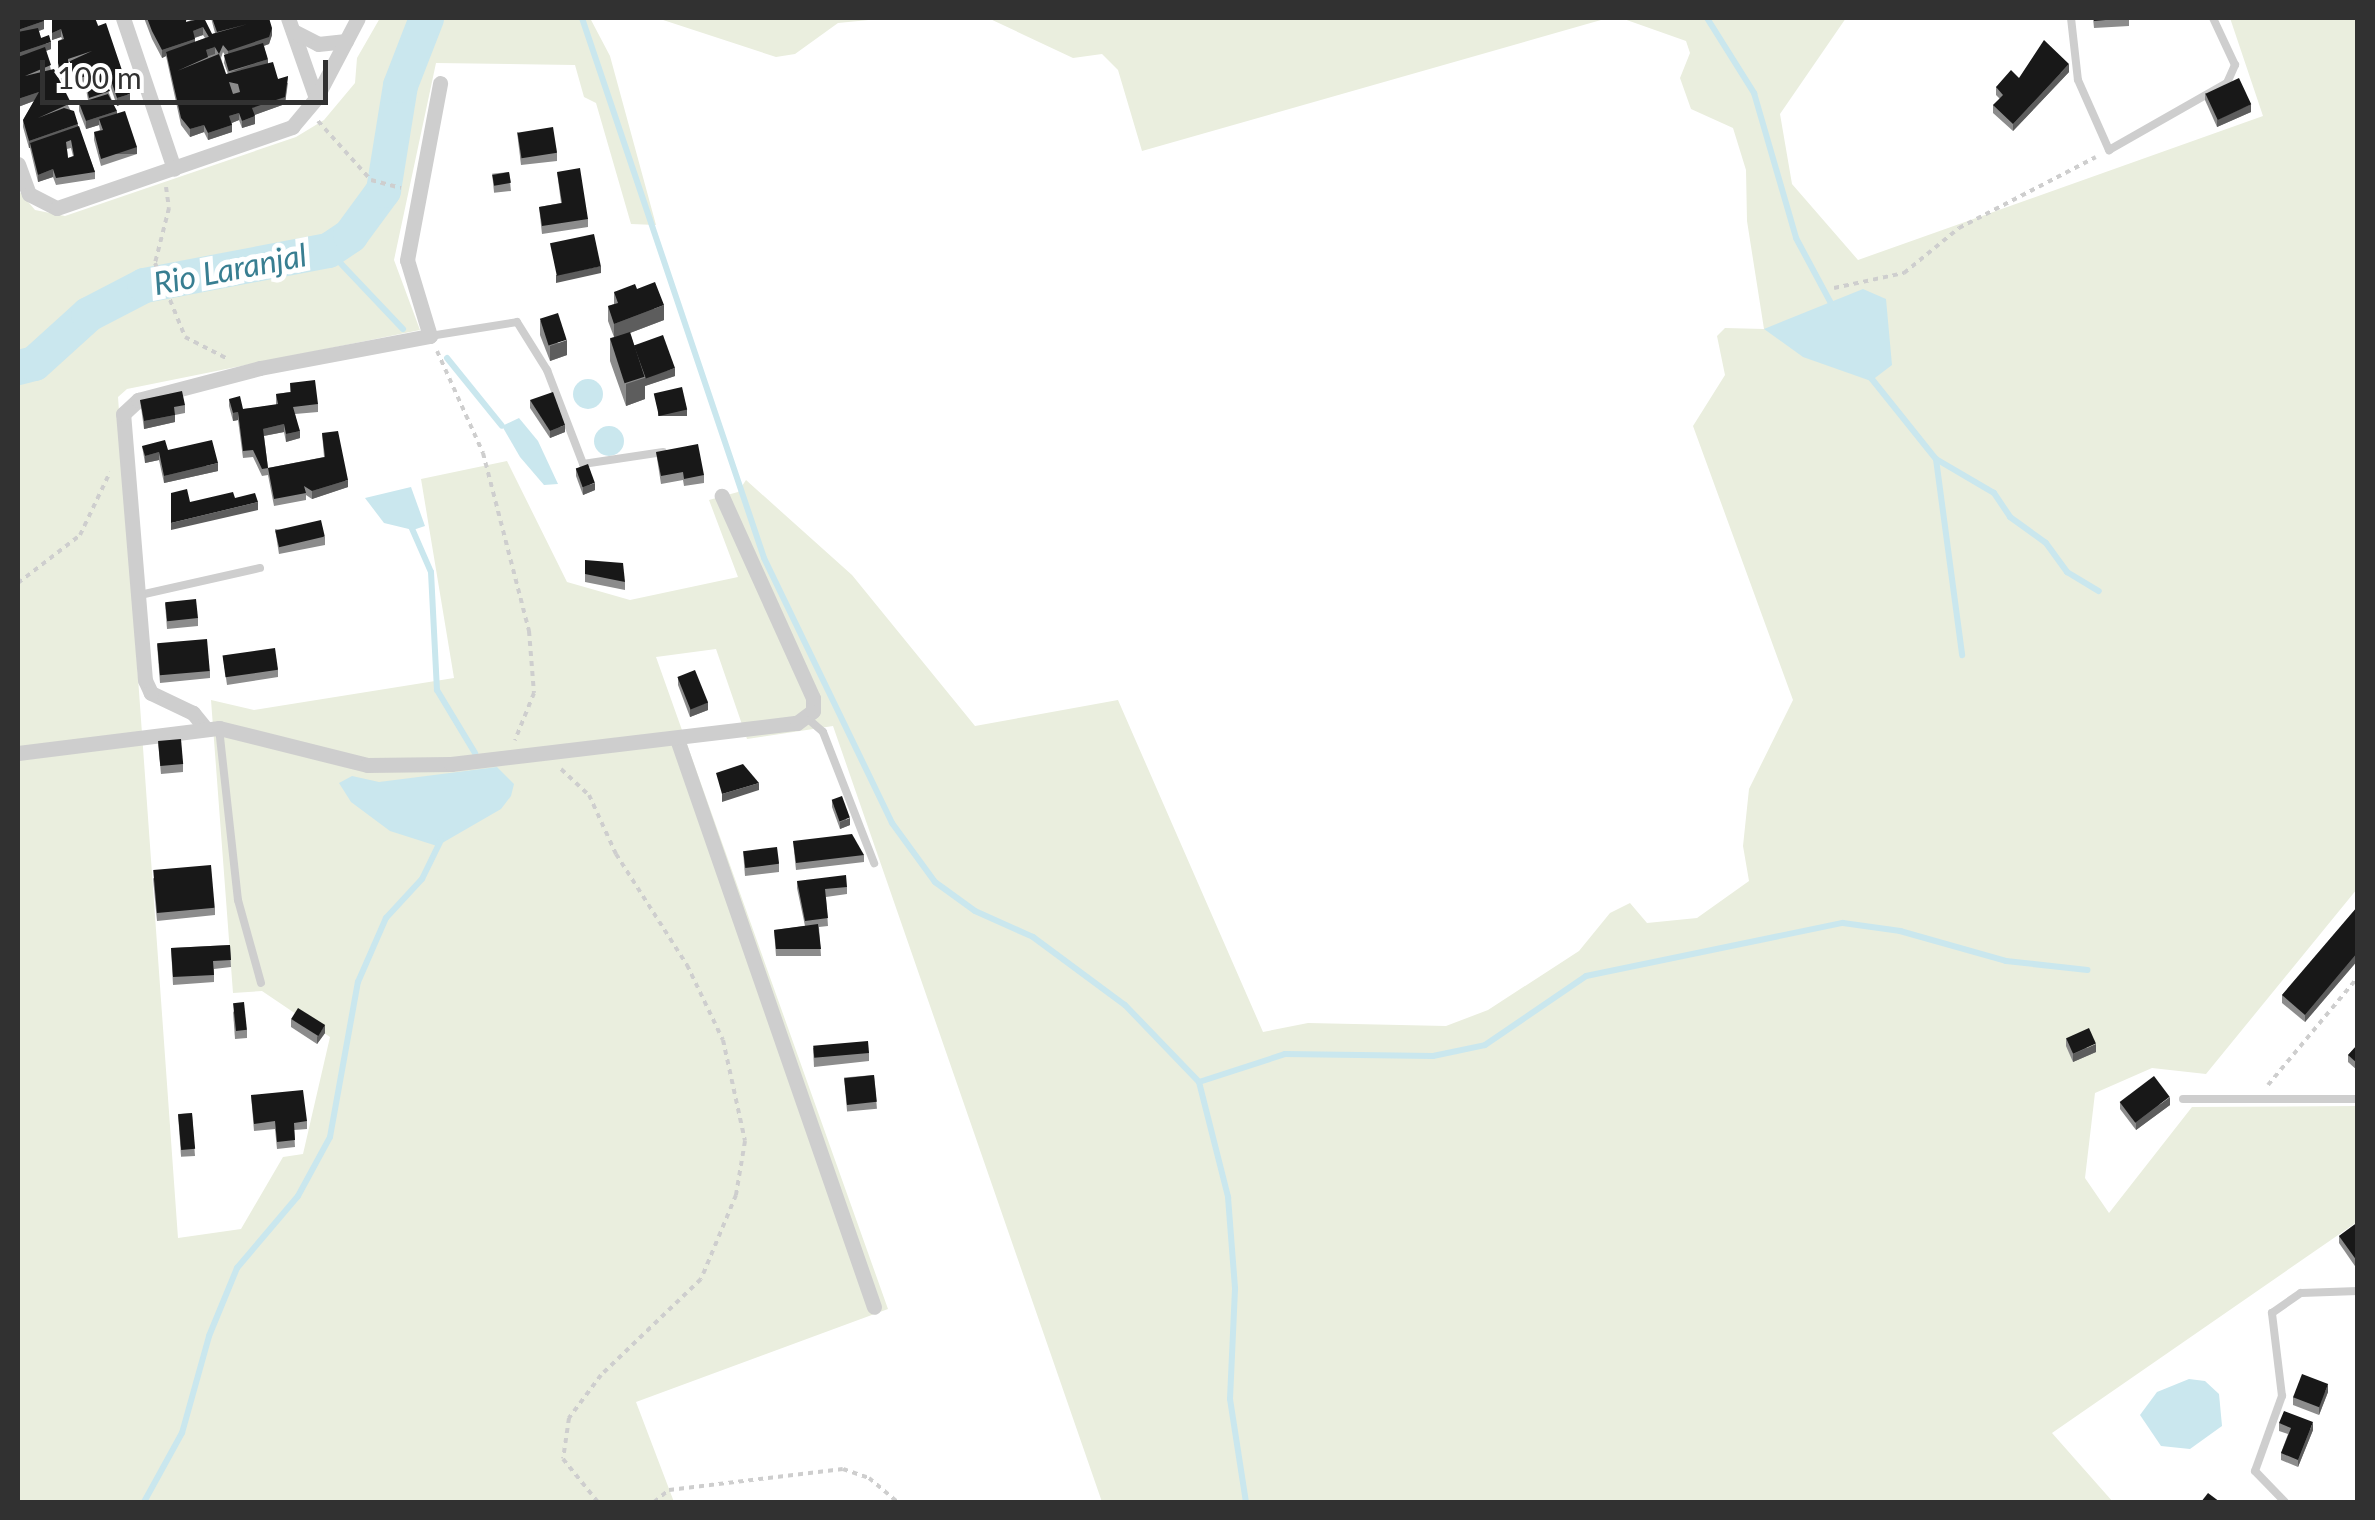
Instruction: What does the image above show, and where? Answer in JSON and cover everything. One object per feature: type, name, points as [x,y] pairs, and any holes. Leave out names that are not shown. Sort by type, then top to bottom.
[{"type":"street","points":[[124,18],[168,171]]},
{"type":"street","points":[[18,164],[39,203],[64,207],[292,127],[316,98],[358,18]]},
{"type":"street","points":[[291,24],[318,44],[346,41]]},
{"type":"street","points":[[291,24],[316,98]]},
{"type":"street","points":[[213,728],[147,687],[125,408],[260,368],[430,336],[407,260],[440,83]]},
{"type":"street","points":[[18,753],[213,728],[367,765],[676,739],[807,718],[813,698],[722,496]]},
{"type":"street","points":[[676,739],[874,1308]]},
{"type":"lane","points":[[2071,18],[2078,80],[2109,150],[2227,83],[2235,65],[2213,18]]},
{"type":"lane","points":[[430,336],[518,322],[548,370],[583,464],[595,467],[670,450]]},
{"type":"lane","points":[[140,595],[260,568]]},
{"type":"lane","points":[[807,718],[823,732],[874,863]]},
{"type":"lane","points":[[213,728],[238,900],[261,983]]},
{"type":"lane","points":[[2183,1099],[2358,1099]]},
{"type":"lane","points":[[2285,1502],[2255,1472],[2282,1396],[2272,1313],[2300,1293],[2358,1291]]},
{"type":"path","points":[[306,112],[371,180],[399,188]]},
{"type":"path","points":[[1834,288],[1904,273],[1959,228],[2109,150]]},
{"type":"path","points":[[168,171],[169,208],[155,263],[168,299],[186,337],[209,352],[260,368]]},
{"type":"path","points":[[430,336],[482,453],[535,663],[531,705],[502,756]]},
{"type":"path","points":[[18,583],[80,535],[104,494],[113,462]]},
{"type":"path","points":[[553,764],[589,795],[616,854],[687,966],[723,1040],[744,1118],[736,1195],[700,1279],[600,1375],[569,1418],[563,1460],[598,1502]]},
{"type":"path","points":[[2255,1101],[2358,977]]},
{"type":"path","points":[[654,1502],[670,1490],[843,1469],[869,1478],[898,1502]]},
{"type":"green space","points":[[380,18],[590,18],[610,56],[656,225],[631,224],[596,103],[584,97],[575,65],[436,63],[394,260],[420,330],[127,389],[118,397],[178,1238],[241,1229],[283,1157],[303,1154],[330,1037],[262,991],[233,993],[211,700],[254,710],[454,678],[421,479],[507,461],[567,582],[630,600],[738,577],[709,500],[738,492],[746,480],[852,575],[975,726],[1118,700],[1263,1032],[1308,1023],[1446,1026],[1488,1010],[1579,951],[1610,913],[1630,903],[1647,923],[1697,918],[1749,881],[1743,846],[1749,789],[1793,700],[1693,426],[1725,375],[1717,336],[1725,328],[1764,329],[1747,221],[1746,170],[1733,128],[1691,109],[1680,78],[1690,53],[1686,41],[1621,18],[1846,18],[1780,114],[1792,184],[1858,260],[2263,116],[2230,18],[2357,18],[2357,889],[2206,1074],[2152,1068],[2095,1093],[2085,1178],[2109,1213],[2192,1107],[2357,1106],[2357,1222],[2052,1433],[2113,1502],[1102,1502],[833,726],[747,739],[716,649],[656,657],[888,1309],[636,1402],[674,1502],[18,1502],[18,190],[35,210],[65,216],[296,137],[324,120],[355,83],[357,58]]},
{"type":"green space","points":[[657,18],[889,18],[838,23],[795,54],[776,57]]},
{"type":"green space","points":[[988,18],[1608,18],[1142,151],[1118,70],[1102,54],[1073,58]]},
{"type":"water","points":[[1863,289],[1886,299],[1892,365],[1871,381],[1803,357],[1764,329]]},
{"type":"water","points":[[588,379],[599,383],[603,394],[599,405],[588,409],[577,405],[573,394],[577,383]]},
{"type":"water","points":[[519,418],[538,441],[558,484],[544,485],[520,457],[502,426]]},
{"type":"water","points":[[609,426],[623,435],[624,441],[615,455],[609,456],[595,447],[594,441],[603,427]]},
{"type":"water","points":[[411,487],[425,526],[413,530],[384,523],[365,498]]},
{"type":"water","points":[[497,767],[514,784],[511,796],[501,809],[437,846],[390,831],[351,802],[339,783],[352,776],[379,782]]},
{"type":"water","points":[[2189,1379],[2205,1381],[2219,1394],[2222,1426],[2190,1449],[2161,1446],[2140,1415],[2157,1392]]},
{"type":"building","points":[[18,18],[43,18],[44,21],[18,30]]},
{"type":"building","points":[[52,18],[95,18],[98,26],[106,23],[130,94],[117,98],[107,69],[65,83],[58,63],[58,41],[64,39],[61,29],[52,33]]},
{"type":"building","points":[[147,18],[186,18],[186,22],[204,18],[212,34],[248,24],[217,32],[212,18],[269,18],[272,28],[269,37],[228,51],[223,45],[219,54],[203,27],[193,31],[195,39],[162,50]]},
{"type":"building","points":[[38,28],[41,38],[49,35],[51,42],[18,53],[18,32]]},
{"type":"building","points":[[211,36],[215,47],[206,50],[208,57],[177,71],[219,54],[226,74],[273,62],[278,79],[288,76],[285,97],[252,108],[255,116],[242,121],[239,113],[229,116],[232,125],[208,133],[204,125],[190,129],[181,118],[166,52]],"holes":[[[229,82],[238,84],[240,92],[233,94]]]},
{"type":"building","points":[[2044,40],[2069,64],[2013,124],[1993,105],[2003,95],[1996,87],[2011,70],[2019,78]]},
{"type":"building","points":[[263,43],[268,59],[229,71],[224,55]]},
{"type":"building","points":[[45,47],[51,65],[25,76],[54,69],[71,103],[38,118],[64,108],[74,111],[78,124],[29,141],[23,120],[39,92],[18,99],[18,57]]},
{"type":"building","points":[[101,74],[110,91],[89,98],[85,79]]},
{"type":"building","points":[[2239,78],[2251,104],[2218,120],[2205,94]]},
{"type":"building","points":[[108,94],[117,111],[86,121],[79,103]]},
{"type":"building","points":[[125,111],[137,147],[101,159],[94,132],[103,130],[99,119]]},
{"type":"building","points":[[79,126],[95,172],[56,178],[53,169],[38,175],[30,143]],"holes":[[[71,140],[74,156],[68,158],[66,142]]]},
{"type":"building","points":[[553,127],[557,153],[522,158],[517,133]]},
{"type":"building","points":[[580,168],[588,219],[542,226],[539,207],[562,203],[557,172]]},
{"type":"building","points":[[509,172],[511,183],[494,186],[492,175]]},
{"type":"building","points":[[594,234],[601,266],[557,276],[550,243]]},
{"type":"building","points":[[655,282],[664,305],[614,324],[608,306],[618,303],[614,292]]},
{"type":"building","points":[[558,313],[567,340],[549,346],[540,319]]},
{"type":"building","points":[[630,332],[645,377],[625,383],[610,338]]},
{"type":"building","points":[[663,335],[675,368],[646,378],[634,346]]},
{"type":"building","points":[[315,380],[318,404],[293,407],[300,431],[286,434],[284,424],[263,429],[268,468],[262,469],[253,450],[243,451],[238,412],[233,413],[229,399],[240,396],[243,409],[278,404],[276,394],[291,392],[290,383]]},
{"type":"building","points":[[682,387],[687,409],[659,416],[654,394]]},
{"type":"building","points":[[182,391],[185,405],[174,407],[175,415],[144,421],[140,400]]},
{"type":"building","points":[[553,392],[565,425],[550,431],[530,400]]},
{"type":"building","points":[[338,431],[348,480],[312,491],[304,486],[306,493],[274,499],[268,468],[325,457],[322,433]]},
{"type":"building","points":[[165,440],[168,450],[212,440],[218,463],[164,476],[159,452],[145,456],[142,446]]},
{"type":"building","points":[[698,444],[704,475],[684,479],[683,472],[661,476],[656,452]]},
{"type":"building","points":[[588,464],[595,483],[583,487],[576,468]]},
{"type":"building","points":[[187,489],[190,502],[233,492],[235,498],[255,493],[258,502],[171,523],[171,493]]},
{"type":"building","points":[[321,520],[325,537],[279,547],[275,531]]},
{"type":"building","points":[[585,560],[623,563],[625,582],[585,574]]},
{"type":"building","points":[[196,599],[198,618],[167,621],[165,602]]},
{"type":"building","points":[[207,639],[210,671],[160,675],[157,643]]},
{"type":"building","points":[[275,648],[278,670],[226,677],[223,655]]},
{"type":"building","points":[[695,670],[708,702],[690,710],[677,677]]},
{"type":"building","points":[[181,739],[183,764],[160,766],[158,741]]},
{"type":"building","points":[[743,764],[759,783],[722,794],[716,773]]},
{"type":"building","points":[[842,796],[850,818],[840,821],[832,800]]},
{"type":"building","points":[[852,834],[864,855],[796,863],[793,841]]},
{"type":"building","points":[[777,847],[779,864],[745,868],[743,851]]},
{"type":"building","points":[[211,865],[215,908],[157,913],[153,870]]},
{"type":"building","points":[[846,875],[847,887],[825,889],[828,918],[805,921],[797,881]]},
{"type":"building","points":[[2358,906],[2358,952],[2305,1015],[2282,995]]},
{"type":"building","points":[[818,924],[821,949],[776,949],[774,930]]},
{"type":"building","points":[[230,945],[231,960],[213,961],[214,975],[173,977],[171,948]]},
{"type":"building","points":[[244,1002],[247,1030],[236,1031],[233,1003]]},
{"type":"building","points":[[298,1008],[325,1025],[318,1036],[291,1019]]},
{"type":"building","points":[[2089,1028],[2096,1044],[2073,1054],[2066,1038]]},
{"type":"building","points":[[868,1041],[869,1053],[814,1058],[813,1046]]},
{"type":"building","points":[[2358,1044],[2358,1064],[2348,1055]]},
{"type":"building","points":[[874,1075],[877,1102],[847,1105],[844,1078]]},
{"type":"building","points":[[2154,1076],[2170,1097],[2135,1123],[2120,1102]]},
{"type":"building","points":[[303,1090],[307,1121],[294,1123],[295,1140],[277,1142],[275,1121],[254,1124],[251,1095]]},
{"type":"building","points":[[192,1113],[195,1149],[181,1150],[178,1114]]},
{"type":"building","points":[[2358,1222],[2358,1261],[2357,1261],[2339,1236]]},
{"type":"building","points":[[2302,1374],[2328,1384],[2319,1407],[2293,1397]]},
{"type":"building","points":[[2284,1411],[2313,1422],[2298,1460],[2281,1453],[2291,1428],[2279,1423]]},
{"type":"building","points":[[2208,1493],[2220,1502],[2201,1502]]},
{"type":"waterway","name":"Rio Laranjal","points":[[18,367],[34,363],[88,314],[144,285],[328,250],[350,235],[383,190],[400,85],[426,18]]},
{"type":"waterway","points":[[582,18],[764,558],[892,823],[935,882],[975,911],[1033,937],[1125,1005],[1199,1082],[1228,1197],[1235,1289],[1230,1399],[1246,1502]]},
{"type":"waterway","points":[[1707,18],[1754,93],[1796,238],[1834,309]]},
{"type":"waterway","points":[[328,250],[403,329]]},
{"type":"waterway","points":[[447,358],[502,426]]},
{"type":"waterway","points":[[1867,373],[1936,459],[1962,655]]},
{"type":"waterway","points":[[1936,459],[1994,493],[2010,517],[2046,543],[2067,572],[2099,591]]},
{"type":"waterway","points":[[410,524],[431,572],[437,690],[475,753]]},
{"type":"waterway","points":[[144,1502],[182,1433],[209,1336],[237,1268],[298,1196],[330,1137],[358,982],[386,918],[422,879],[441,840]]},
{"type":"waterway","points":[[1199,1082],[1285,1054],[1433,1056],[1485,1045],[1586,976],[1843,923],[1900,931],[2006,961],[2088,970]]}]
